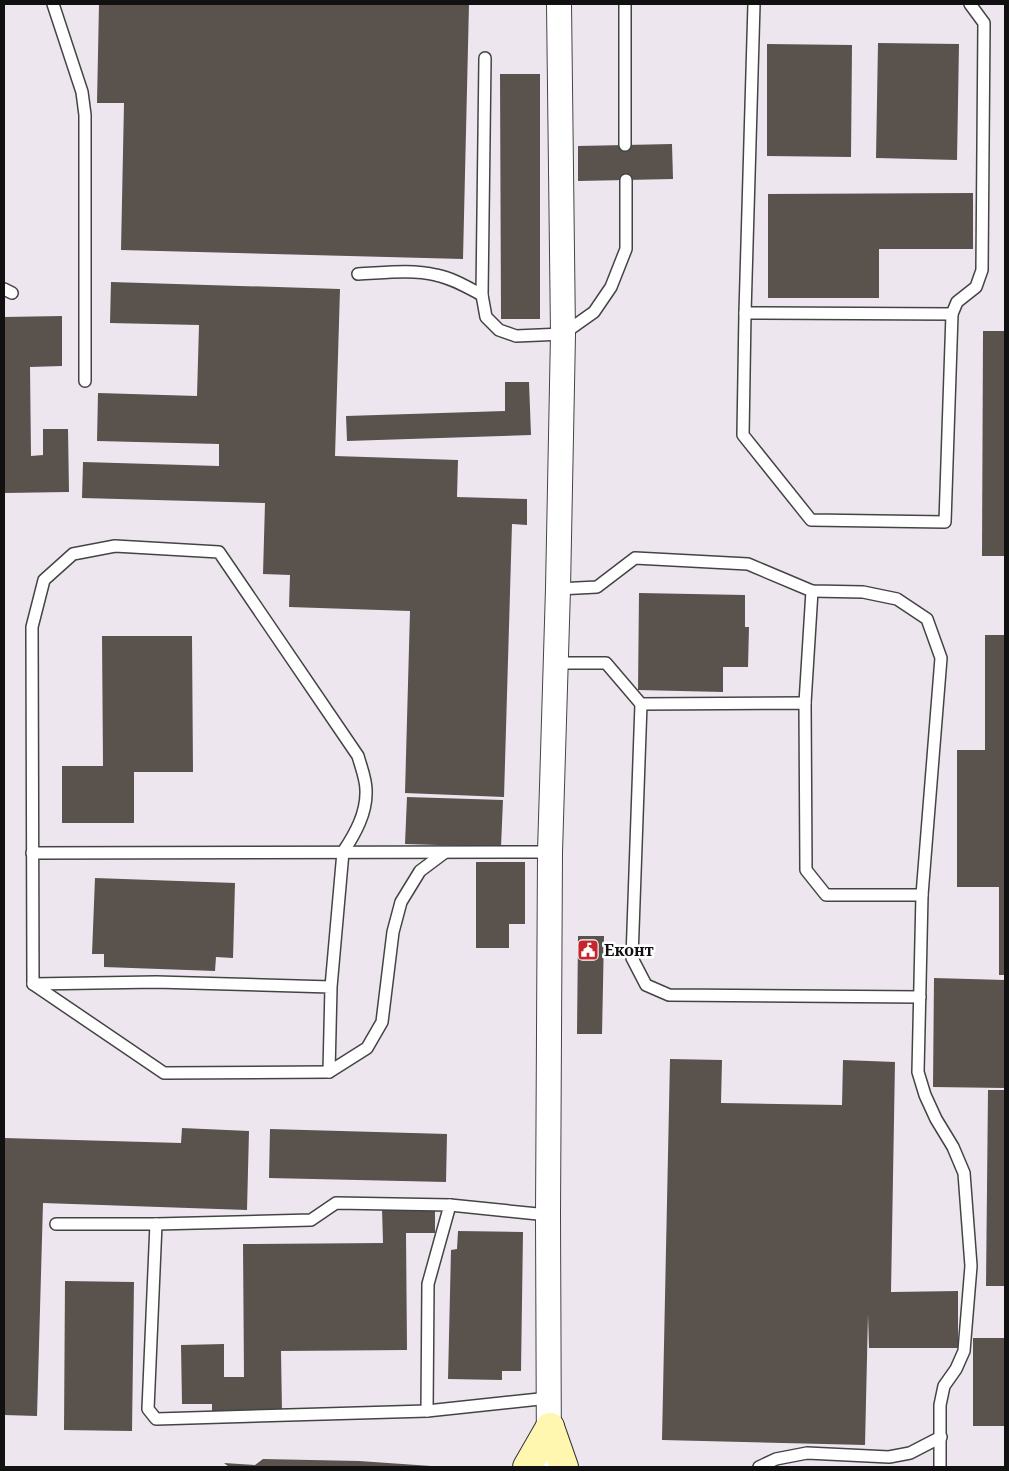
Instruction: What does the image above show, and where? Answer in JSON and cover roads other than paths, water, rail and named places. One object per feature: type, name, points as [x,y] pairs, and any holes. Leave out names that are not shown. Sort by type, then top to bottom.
[{"type":"main road","points":[[527,1467],[550,1427]]},
{"type":"main road","points":[[550,1427],[564,1467]]},
{"type":"street","points":[[549,1467],[550,852],[563,334],[559,4]]},
{"type":"lane","points":[[53,4],[82,92],[85,115],[85,381]]},
{"type":"lane","points":[[625,4],[625,145]]},
{"type":"lane","points":[[754,4],[743,435],[812,520],[945,522],[952,314],[957,302],[976,287],[982,270],[984,23],[970,4]]},
{"type":"lane","points":[[485,58],[482,295],[486,317],[499,330],[516,336],[563,334],[594,312],[611,287],[626,249],[626,180]]},
{"type":"lane","points":[[358,274],[410,272],[435,274],[458,282],[482,295]]},
{"type":"lane","points":[[746,313],[952,314]]},
{"type":"lane","points":[[33,984],[32,627],[44,580],[73,554],[114,546],[219,552],[358,756],[366,789],[364,812],[343,852],[330,987],[329,1072]]},
{"type":"lane","points":[[558,589],[596,587],[635,558],[748,564],[812,591],[863,592],[897,599],[926,619],[941,658],[922,895],[918,1072],[925,1095],[936,1119],[953,1147],[964,1173],[971,1266],[964,1351],[956,1369],[944,1386],[940,1404],[940,1467]]},
{"type":"lane","points":[[812,591],[805,704],[806,870],[826,895],[922,895]]},
{"type":"lane","points":[[556,663],[606,663],[641,704],[632,958],[646,984],[669,995],[920,997]]},
{"type":"lane","points":[[641,704],[805,704]]},
{"type":"lane","points":[[33,984],[164,1074],[329,1072],[367,1048],[382,1022],[393,932],[401,902],[420,871],[444,852]]},
{"type":"lane","points":[[32,853],[550,852]]},
{"type":"lane","points":[[33,984],[156,982],[330,987]]},
{"type":"lane","points":[[56,1224],[156,1224],[311,1220],[336,1203],[450,1205],[548,1216]]},
{"type":"lane","points":[[427,1411],[428,1284],[450,1205]]},
{"type":"lane","points":[[156,1224],[148,1409],[156,1419],[427,1411],[549,1398]]},
{"type":"lane","points":[[759,1467],[776,1459],[807,1453],[889,1456],[910,1453],[941,1436]]},
{"type":"place","name":"Еконт","points":[[588,950]]}]
